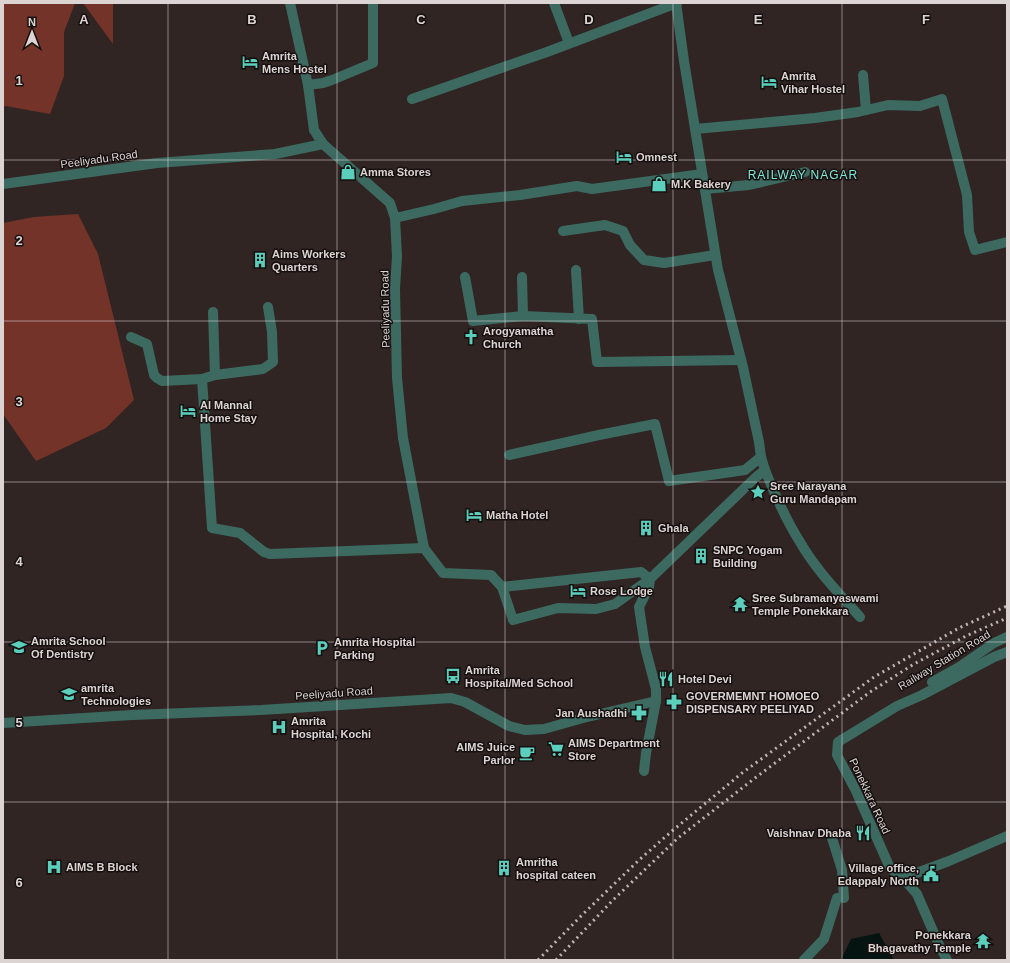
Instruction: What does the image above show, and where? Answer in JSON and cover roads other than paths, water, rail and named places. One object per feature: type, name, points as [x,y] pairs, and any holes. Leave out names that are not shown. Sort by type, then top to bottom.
[{"type":"street","points":[[290,3],[308,85],[314,130],[323,144]]},
{"type":"street","points":[[308,85],[332,80],[373,63],[373,3]]},
{"type":"street","points":[[554,3],[569,43]]},
{"type":"street","points":[[412,99],[547,52],[677,3],[695,129],[718,270],[741,360],[759,442],[760,457],[776,497],[800,543],[830,583],[860,617]]},
{"type":"street","points":[[863,75],[866,110]]},
{"type":"street","points":[[695,129],[815,118],[888,105],[920,106],[942,99],[967,195],[969,232],[975,250],[1007,242]]},
{"type":"street","name":"Peeliyadu Road","points":[[3,184],[157,163],[275,154],[323,144],[390,203],[395,218],[397,256],[395,289],[397,378],[403,438],[424,548],[443,573],[491,575],[502,587]]},
{"type":"street","points":[[705,189],[749,184],[805,172]]},
{"type":"street","points":[[395,218],[462,201],[520,195],[577,186],[592,189],[660,178],[702,174]]},
{"type":"street","points":[[563,230],[605,225],[623,232],[630,245],[644,260],[664,263],[716,256]]},
{"type":"street","points":[[576,270],[579,319]]},
{"type":"street","points":[[522,276],[523,316]]},
{"type":"street","points":[[465,277],[473,321],[523,316],[592,319],[597,362],[741,360]]},
{"type":"street","points":[[131,337],[147,344],[154,374],[157,378],[162,380],[202,379],[215,375],[263,369],[273,362],[272,332],[268,307]]},
{"type":"street","points":[[213,312],[215,375]]},
{"type":"street","points":[[202,379],[212,528],[240,534],[264,552],[270,554],[424,548]]},
{"type":"street","points":[[509,455],[599,434],[655,424],[668,481],[745,470],[760,457]]},
{"type":"street","points":[[650,579],[641,572],[502,587],[513,620],[558,608],[596,610],[615,604],[650,579],[765,470]]},
{"type":"street","points":[[644,771],[656,701],[656,689],[645,647],[639,607],[649,587],[650,579]]},
{"type":"street","name":"Railway Station Road","points":[[897,706],[898,702],[959,667],[994,643],[1007,637]]},
{"type":"street","name":"Ponekkara Road","points":[[947,960],[939,945],[922,901],[903,878],[890,868],[856,791],[837,755],[838,742],[897,706],[922,695],[994,657],[1007,652]]},
{"type":"street","name":"Peeliyadu Road","points":[[3,723],[451,698],[465,702],[509,726],[524,730],[544,728],[656,701]]},
{"type":"street","points":[[903,878],[949,861],[1007,836]]},
{"type":"street","points":[[804,960],[824,938],[840,898],[842,870],[832,838]]},
{"type":"railway","points":[[538,960],[639,860],[742,773],[874,677],[959,628],[1007,606]]},
{"type":"railway","points":[[556,960],[613,900],[678,838],[755,778],[870,692],[914,664],[966,636],[1007,618]]},
{"type":"place","name":"Amrita Mens Hostel","points":[[250,62]]},
{"type":"place","name":"Amrita Vihar Hostel","points":[[769,82]]},
{"type":"place","name":"Omnest","points":[[624,157]]},
{"type":"place","name":"Amma Stores","points":[[348,172]]},
{"type":"place","name":"M.K Bakery","points":[[659,184]]},
{"type":"place","name":"Aims Workers Quarters","points":[[260,260]]},
{"type":"place","name":"Arogyamatha Church","points":[[471,337]]},
{"type":"place","name":"Al Mannal Home Stay","points":[[188,411]]},
{"type":"place","name":"Sree Narayana Guru Mandapam","points":[[758,492]]},
{"type":"place","name":"Matha Hotel","points":[[474,515]]},
{"type":"place","name":"Ghala","points":[[646,528]]},
{"type":"place","name":"SNPC Yogam Building","points":[[701,556]]},
{"type":"place","name":"Rose Lodge","points":[[578,591]]},
{"type":"place","name":"Sree Subramanyaswami Temple Ponekkara","points":[[740,604]]},
{"type":"place","name":"Amrita School Of Dentistry","points":[[19,647]]},
{"type":"place","name":"Amrita Hospital Parking","points":[[322,648]]},
{"type":"place","name":"Amrita Hospital/Med School","points":[[453,676]]},
{"type":"place","name":"Hotel Devi","points":[[666,679]]},
{"type":"place","name":"amrita Technologies","points":[[69,694]]},
{"type":"place","name":"GOVERMEMNT HOMOEO DISPENSARY PEELIYAD","points":[[674,702]]},
{"type":"place","name":"Jan Aushadhi","points":[[639,713]]},
{"type":"place","name":"Amrita Hospital, Kochi","points":[[279,727]]},
{"type":"place","name":"AIMS Department Store","points":[[556,749]]},
{"type":"place","name":"AIMS Juice Parlor","points":[[527,753]]},
{"type":"place","name":"Vaishnav Dhaba","points":[[863,833]]},
{"type":"place","name":"AIMS B Block","points":[[54,867]]},
{"type":"place","name":"Amritha hospital cateen","points":[[504,868]]},
{"type":"place","name":"Village office, Edappaly North","points":[[931,874]]},
{"type":"place","name":"Ponekkara Bhagavathy Temple","points":[[983,941]]},
{"type":"district","name":"RAILWAY NAGAR","points":[[803,175]]}]
